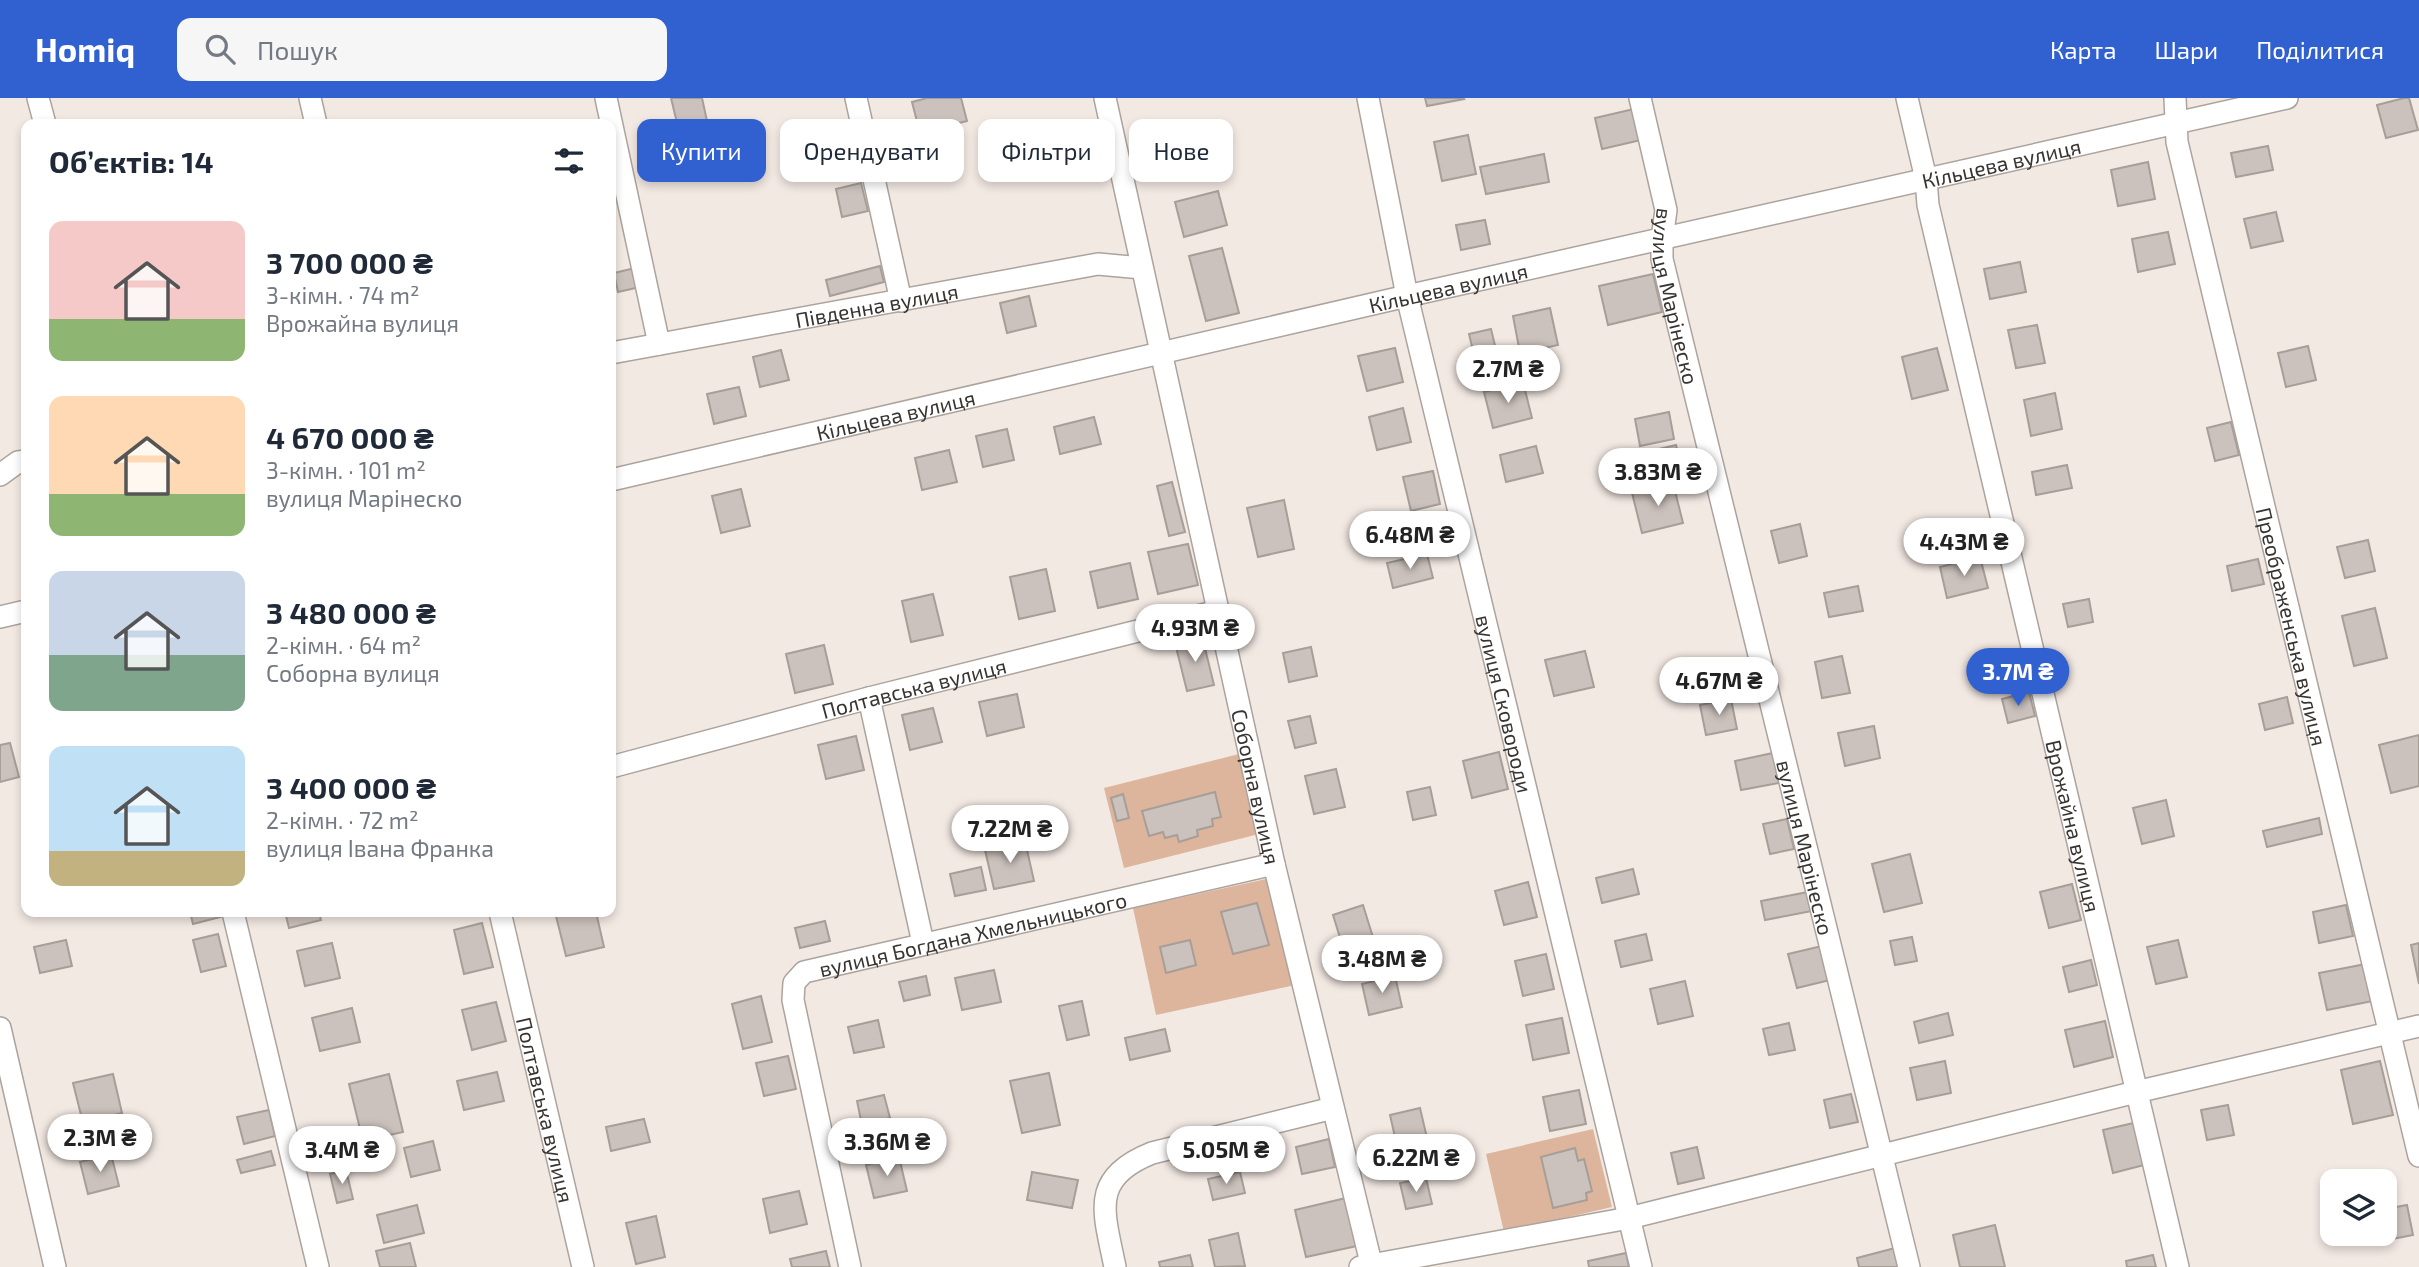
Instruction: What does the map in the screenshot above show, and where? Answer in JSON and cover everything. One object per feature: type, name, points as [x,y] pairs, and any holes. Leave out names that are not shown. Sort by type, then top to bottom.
[{"type":"street","points":[[38,98],[44,119]]},
{"type":"street","points":[[310,98],[315,119]]},
{"type":"street","points":[[606,98],[611,119]]},
{"type":"street","points":[[856,98],[901,301]]},
{"type":"street","name":"Соборна вулиця","points":[[1105,98],[1274,864],[1333,1108],[1367,1266]]},
{"type":"street","name":"вулиця Сковороди","points":[[1368,98],[1407,296],[1641,1267]]},
{"type":"street","name":"вулиця Марінеско","points":[[1640,98],[1665,210],[1662,259],[1909,1267]]},
{"type":"street","name":"Врожайна вулиця","points":[[1907,98],[1926,179],[1928,205],[2178,1267]]},
{"type":"street","name":"Преображенська вулиця","points":[[2175,98],[2177,142],[2419,1156]]},
{"type":"street","name":"Кільцева вулиця","points":[[616,479],[1407,296],[2287,98]]},
{"type":"street","points":[[616,144],[659,344]]},
{"type":"street","name":"Південна вулиця","points":[[616,352],[1098,264],[1142,268]]},
{"type":"street","points":[[0,475],[21,462]]},
{"type":"street","name":"Полтавська вулиця","points":[[616,765],[1218,611]]},
{"type":"street","points":[[0,617],[21,612]]},
{"type":"street","points":[[869,698],[923,943]]},
{"type":"street","name":"вулиця Богдана Хмельницького","points":[[850,1267],[793,1000],[794,983],[804,972],[1274,864]]},
{"type":"street","points":[[234,917],[318,1267]]},
{"type":"street","name":"Полтавська вулиця","points":[[501,917],[583,1267]]},
{"type":"street","points":[[1367,1266],[1629,1218],[2137,1092],[2419,1026]]},
{"type":"street","points":[[0,1028],[55,1267]]},
{"type":"street","points":[[1115,1267],[1105,1217],[1106,1194],[1113,1178],[1129,1162],[1152,1153],[1333,1108]]},
{"type":"shaded area","points":[[1243,753],[1263,833],[1124,868],[1104,788]]},
{"type":"shaded area","points":[[1271,878],[1295,985],[1156,1015],[1133,908]]},
{"type":"shaded area","points":[[1593,1129],[1612,1207],[1504,1232],[1486,1154]]},
{"type":"building","points":[[671,98],[702,98],[707,119],[676,119]]},
{"type":"building","points":[[927,98],[961,98],[967,121],[916,119],[912,102]]},
{"type":"building","points":[[1425,98],[1463,98],[1464,99],[1427,106]]},
{"type":"building","points":[[2409,98],[2418,130],[2386,138],[2377,105]]},
{"type":"building","points":[[1634,109],[1641,140],[1602,149],[1595,118]]},
{"type":"building","points":[[1468,135],[1476,174],[1442,181],[1434,142]]},
{"type":"building","points":[[2268,146],[2273,170],[2236,177],[2231,153]]},
{"type":"building","points":[[1544,154],[1549,182],[1486,194],[1480,167]]},
{"type":"building","points":[[2148,162],[2155,199],[2118,206],[2111,170]]},
{"type":"building","points":[[861,183],[868,211],[842,217],[836,189]]},
{"type":"building","points":[[1218,191],[1227,225],[1184,237],[1175,202]]},
{"type":"building","points":[[2276,212],[2283,241],[2251,248],[2244,219]]},
{"type":"building","points":[[1485,220],[1490,244],[1461,250],[1456,225]]},
{"type":"building","points":[[2168,232],[2175,264],[2138,272],[2132,239]]},
{"type":"building","points":[[1222,248],[1239,313],[1206,321],[1189,256]]},
{"type":"building","points":[[2020,262],[2026,292],[1990,299],[1984,269]]},
{"type":"building","points":[[880,266],[884,282],[830,296],[826,280]]},
{"type":"building","points":[[635,268],[640,287],[618,292],[616,273]]},
{"type":"building","points":[[1653,274],[1662,312],[1608,325],[1599,286]]},
{"type":"building","points":[[1029,296],[1036,326],[1007,333],[1000,303]]},
{"type":"building","points":[[1550,308],[1558,345],[1520,353],[1513,316]]},
{"type":"building","points":[[2037,325],[2045,363],[2016,368],[2008,330]]},
{"type":"building","points":[[1491,329],[1498,358],[1476,363],[1469,334]]},
{"type":"building","points":[[2308,346],[2316,380],[2286,387],[2278,353]]},
{"type":"building","points":[[1395,348],[1403,382],[1367,391],[1358,356]]},
{"type":"building","points":[[1937,348],[1948,390],[1912,399],[1902,357]]},
{"type":"building","points":[[781,350],[789,380],[760,387],[753,357]]},
{"type":"building","points":[[1523,382],[1532,418],[1493,428],[1484,392]]},
{"type":"building","points":[[739,387],[746,416],[714,424],[707,394]]},
{"type":"building","points":[[2055,393],[2062,429],[2031,436],[2024,400]]},
{"type":"building","points":[[1403,408],[1411,442],[1377,450],[1369,417]]},
{"type":"building","points":[[1669,412],[1674,439],[1640,446],[1635,419]]},
{"type":"building","points":[[1094,417],[1101,444],[1060,454],[1054,427]]},
{"type":"building","points":[[2231,422],[2239,455],[2215,461],[2207,428]]},
{"type":"building","points":[[1007,429],[1014,460],[983,467],[976,436]]},
{"type":"building","points":[[1676,445],[1682,471],[1649,479],[1642,453]]},
{"type":"building","points":[[1536,446],[1543,473],[1506,482],[1500,455]]},
{"type":"building","points":[[949,450],[957,482],[922,490],[915,458]]},
{"type":"building","points":[[2067,465],[2072,488],[2036,495],[2032,472]]},
{"type":"building","points":[[1433,471],[1440,504],[1411,511],[1403,477]]},
{"type":"building","points":[[1172,482],[1185,532],[1169,536],[1157,486]]},
{"type":"building","points":[[1673,483],[1683,523],[1642,533],[1632,493]]},
{"type":"building","points":[[741,489],[750,526],[721,533],[712,496]]},
{"type":"building","points":[[1284,500],[1294,549],[1258,557],[1247,508]]},
{"type":"building","points":[[1800,524],[1807,556],[1779,563],[1771,531]]},
{"type":"building","points":[[2368,540],[2375,571],[2345,578],[2337,547]]},
{"type":"building","points":[[1188,544],[1198,585],[1158,594],[1148,552]]},
{"type":"building","points":[[1427,554],[1433,578],[1393,588],[1387,563]]},
{"type":"building","points":[[1980,557],[1988,588],[1947,598],[1940,567]]},
{"type":"building","points":[[2258,559],[2264,584],[2232,591],[2227,566]]},
{"type":"building","points":[[1130,563],[1138,599],[1098,608],[1090,572]]},
{"type":"building","points":[[1046,569],[1055,611],[1019,619],[1010,577]]},
{"type":"building","points":[[1858,586],[1863,611],[1829,617],[1824,593]]},
{"type":"building","points":[[933,594],[943,635],[911,642],[902,601]]},
{"type":"building","points":[[2089,599],[2093,622],[2068,627],[2063,604]]},
{"type":"building","points":[[2375,608],[2387,658],[2354,666],[2342,616]]},
{"type":"building","points":[[1202,636],[1214,685],[1187,691],[1175,643]]},
{"type":"building","points":[[824,645],[833,684],[795,693],[786,654]]},
{"type":"building","points":[[1311,647],[1317,676],[1289,682],[1283,653]]},
{"type":"building","points":[[1585,651],[1594,687],[1554,696],[1545,660]]},
{"type":"building","points":[[1842,656],[1850,693],[1822,698],[1815,662]]},
{"type":"building","points":[[2029,692],[2035,716],[2008,723],[2002,699]]},
{"type":"building","points":[[1017,694],[1024,727],[987,736],[979,702]]},
{"type":"building","points":[[2287,697],[2293,723],[2265,730],[2259,704]]},
{"type":"building","points":[[1731,699],[1737,729],[1706,735],[1700,705]]},
{"type":"building","points":[[933,708],[942,742],[910,750],[902,715]]},
{"type":"building","points":[[1310,716],[1316,743],[1295,748],[1288,721]]},
{"type":"building","points":[[1874,726],[1880,758],[1845,766],[1838,733]]},
{"type":"building","points":[[2419,735],[2419,786],[2391,793],[2379,745]]},
{"type":"building","points":[[856,736],[864,770],[826,779],[818,745]]},
{"type":"building","points":[[10,743],[19,777],[0,782],[0,745]]},
{"type":"building","points":[[1499,752],[1508,789],[1472,798],[1463,761]]},
{"type":"building","points":[[1773,753],[1779,783],[1741,790],[1735,761]]},
{"type":"building","points":[[1336,769],[1345,807],[1314,814],[1305,776]]},
{"type":"building","points":[[1430,787],[1436,815],[1413,820],[1407,792]]},
{"type":"building","points":[[1215,792],[1221,817],[1212,819],[1213,826],[1197,830],[1198,836],[1179,842],[1177,835],[1165,838],[1163,832],[1149,836],[1142,811]]},
{"type":"building","points":[[1123,794],[1129,818],[1117,821],[1111,798]]},
{"type":"building","points":[[2166,800],[2174,836],[2142,844],[2133,808]]},
{"type":"building","points":[[2319,818],[2322,834],[2267,847],[2263,831]]},
{"type":"building","points":[[1787,819],[1794,849],[1770,854],[1763,824]]},
{"type":"building","points":[[1025,841],[1034,881],[994,889],[985,850]]},
{"type":"building","points":[[1910,854],[1922,903],[1884,912],[1872,864]]},
{"type":"building","points":[[981,867],[986,890],[955,896],[950,874]]},
{"type":"building","points":[[1633,869],[1639,894],[1602,903],[1596,878]]},
{"type":"building","points":[[1528,882],[1537,917],[1504,925],[1495,891]]},
{"type":"building","points":[[2072,884],[2081,920],[2049,928],[2040,892]]},
{"type":"building","points":[[1808,892],[1812,911],[1765,920],[1761,901]]},
{"type":"building","points":[[1257,903],[1269,945],[1233,954],[1221,912]]},
{"type":"building","points":[[1363,905],[1376,947],[1346,957],[1333,915]]},
{"type":"building","points":[[2346,905],[2353,936],[2319,943],[2313,912]]},
{"type":"building","points":[[191,917],[220,917],[193,924]]},
{"type":"building","points":[[286,917],[320,917],[321,920],[289,928]]},
{"type":"building","points":[[556,917],[597,917],[604,947],[566,956]]},
{"type":"building","points":[[825,921],[830,941],[800,948],[795,928]]},
{"type":"building","points":[[482,923],[493,967],[464,974],[454,930]]},
{"type":"building","points":[[218,934],[226,966],[201,972],[193,940]]},
{"type":"building","points":[[1646,934],[1652,960],[1621,967],[1615,941]]},
{"type":"building","points":[[1912,937],[1917,961],[1895,965],[1890,941]]},
{"type":"building","points":[[66,940],[72,966],[40,973],[34,947]]},
{"type":"building","points":[[1190,940],[1196,965],[1166,973],[1160,947]]},
{"type":"building","points":[[2178,940],[2187,977],[2156,984],[2147,947]]},
{"type":"building","points":[[332,943],[340,978],[305,986],[297,951]]},
{"type":"building","points":[[2419,943],[2419,984],[2411,945]]},
{"type":"building","points":[[1822,946],[1830,980],[1797,988],[1788,954]]},
{"type":"building","points":[[1546,954],[1554,989],[1523,996],[1515,961]]},
{"type":"building","points":[[2091,960],[2097,985],[2069,992],[2063,967]]},
{"type":"building","points":[[2366,964],[2373,1001],[2327,1010],[2319,973]]},
{"type":"building","points":[[994,970],[1001,1002],[962,1010],[955,978]]},
{"type":"building","points":[[926,976],[930,995],[904,1001],[899,982]]},
{"type":"building","points":[[1395,976],[1402,1007],[1369,1015],[1362,984]]},
{"type":"building","points":[[1685,981],[1693,1016],[1658,1024],[1650,989]]},
{"type":"building","points":[[761,996],[772,1042],[743,1049],[732,1004]]},
{"type":"building","points":[[1082,1001],[1089,1035],[1067,1040],[1059,1006]]},
{"type":"building","points":[[496,1002],[506,1041],[472,1050],[462,1010]]},
{"type":"building","points":[[352,1008],[360,1042],[320,1051],[312,1018]]},
{"type":"building","points":[[1948,1013],[1953,1035],[1919,1043],[1914,1022]]},
{"type":"building","points":[[1562,1018],[1569,1053],[1533,1060],[1526,1025]]},
{"type":"building","points":[[878,1020],[884,1047],[854,1053],[848,1027]]},
{"type":"building","points":[[2105,1021],[2113,1057],[2074,1067],[2065,1030]]},
{"type":"building","points":[[1789,1023],[1795,1050],[1769,1055],[1763,1029]]},
{"type":"building","points":[[1165,1029],[1170,1051],[1130,1060],[1125,1038]]},
{"type":"building","points":[[788,1056],[796,1089],[764,1096],[756,1063]]},
{"type":"building","points":[[1945,1061],[1951,1093],[1917,1100],[1910,1068]]},
{"type":"building","points":[[2380,1061],[2393,1115],[2353,1124],[2341,1070]]},
{"type":"building","points":[[497,1072],[504,1101],[464,1110],[457,1081]]},
{"type":"building","points":[[1049,1073],[1060,1125],[1022,1133],[1010,1081]]},
{"type":"building","points":[[113,1074],[122,1113],[83,1123],[73,1083]]},
{"type":"building","points":[[389,1074],[403,1132],[363,1141],[349,1084]]},
{"type":"building","points":[[1579,1090],[1586,1124],[1550,1131],[1543,1097]]},
{"type":"building","points":[[1851,1094],[1858,1122],[1830,1128],[1824,1100]]},
{"type":"building","points":[[884,1095],[890,1118],[862,1125],[857,1101]]},
{"type":"building","points":[[2228,1105],[2234,1135],[2207,1140],[2201,1110]]},
{"type":"building","points":[[1420,1108],[1427,1138],[1397,1146],[1390,1115]]},
{"type":"building","points":[[269,1110],[275,1136],[244,1144],[237,1117]]},
{"type":"building","points":[[644,1119],[650,1142],[611,1151],[606,1127]]},
{"type":"building","points":[[2138,1122],[2148,1164],[2113,1173],[2103,1130]]},
{"type":"building","points":[[1329,1139],[1335,1167],[1302,1174],[1296,1147]]},
{"type":"building","points":[[433,1141],[440,1170],[411,1177],[404,1148]]},
{"type":"building","points":[[1697,1147],[1704,1178],[1678,1184],[1671,1153]]},
{"type":"building","points":[[1575,1148],[1578,1161],[1584,1159],[1592,1191],[1586,1193],[1587,1200],[1553,1208],[1541,1157]]},
{"type":"building","points":[[271,1151],[275,1165],[241,1173],[237,1160]]},
{"type":"building","points":[[111,1154],[119,1186],[88,1194],[80,1162]]},
{"type":"building","points":[[899,1157],[907,1191],[874,1198],[866,1165]]},
{"type":"building","points":[[346,1170],[353,1199],[337,1203],[330,1174]]},
{"type":"building","points":[[1032,1172],[1078,1180],[1072,1208],[1027,1200]]},
{"type":"building","points":[[1240,1172],[1245,1193],[1213,1200],[1208,1179]]},
{"type":"building","points":[[1426,1178],[1432,1204],[1406,1209],[1400,1183]]},
{"type":"building","points":[[799,1191],[807,1224],[770,1233],[763,1199]]},
{"type":"building","points":[[1346,1198],[1357,1246],[1306,1257],[1295,1210]]},
{"type":"building","points":[[417,1205],[424,1233],[384,1243],[377,1215]]},
{"type":"building","points":[[2407,1205],[2413,1235],[2397,1238],[2397,1207]]},
{"type":"building","points":[[656,1216],[665,1257],[636,1264],[626,1223]]},
{"type":"building","points":[[1995,1225],[2005,1267],[1960,1267],[1953,1235]]},
{"type":"building","points":[[1238,1233],[1245,1266],[1215,1267],[1209,1240]]},
{"type":"building","points":[[410,1243],[416,1267],[380,1267],[376,1251]]},
{"type":"building","points":[[1895,1248],[1900,1267],[1859,1267],[1857,1258]]},
{"type":"building","points":[[826,1251],[830,1267],[792,1267],[790,1259]]},
{"type":"building","points":[[1626,1253],[1629,1267],[1589,1267],[1588,1261]]},
{"type":"building","points":[[1190,1255],[1193,1267],[1160,1267],[1159,1262]]},
{"type":"building","points":[[2153,1255],[2156,1267],[2127,1267],[2126,1261]]}]
